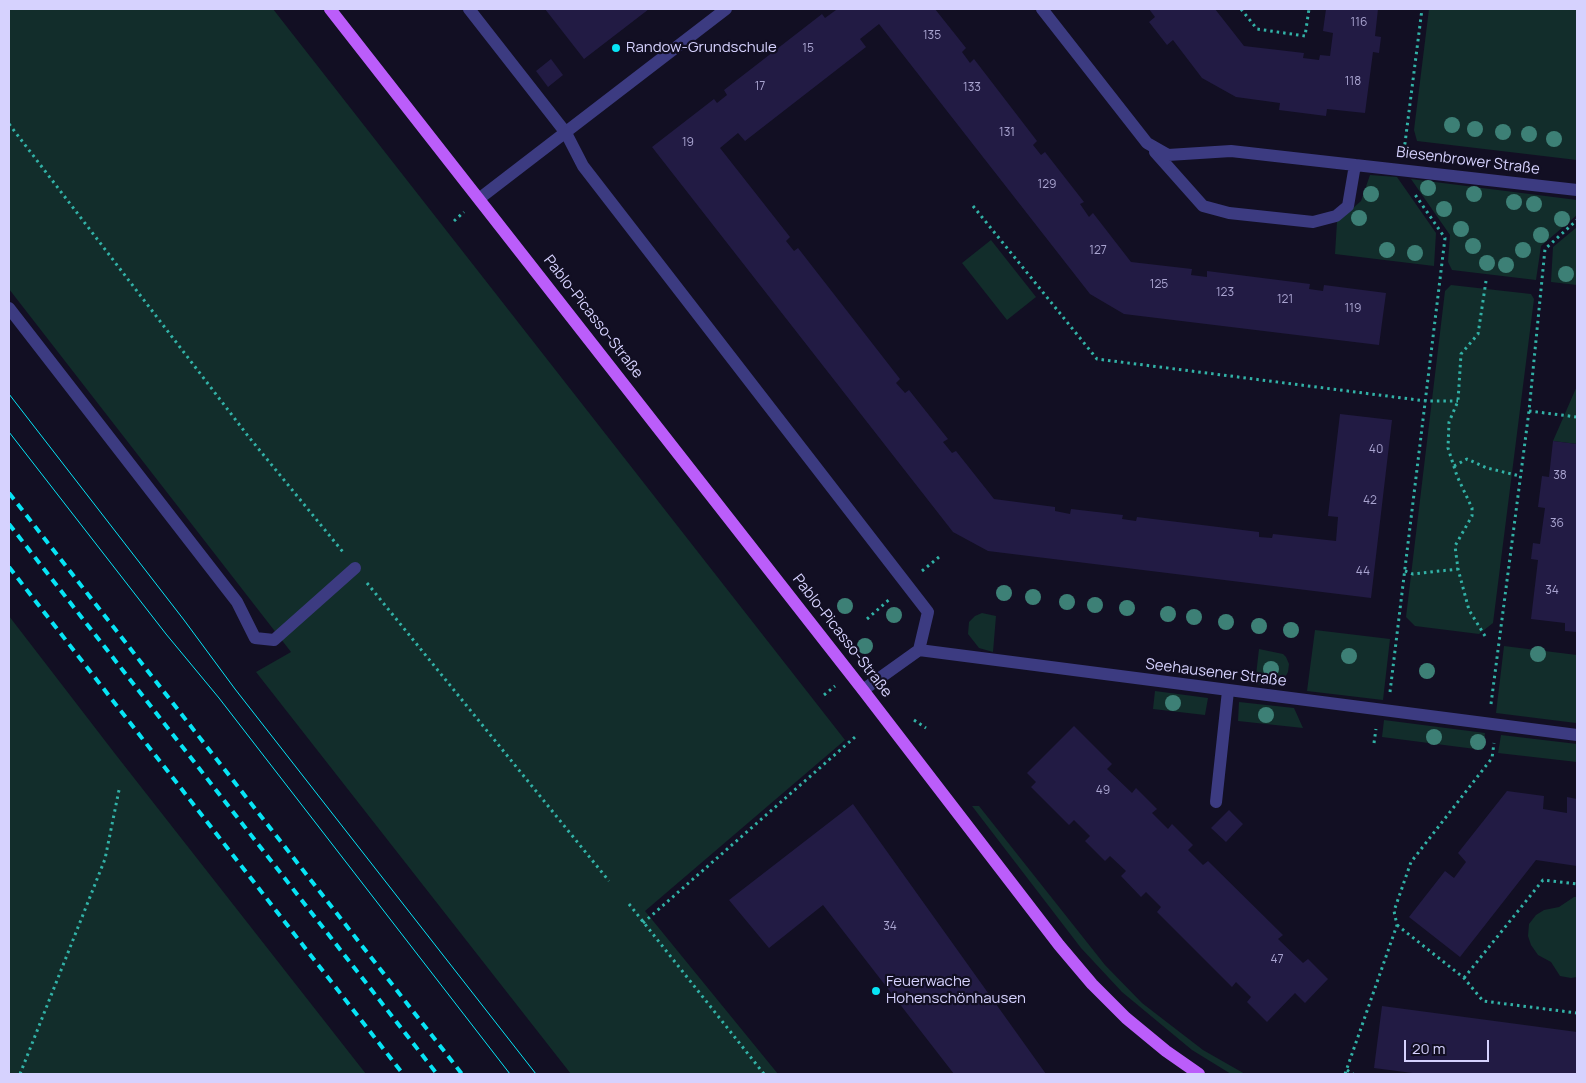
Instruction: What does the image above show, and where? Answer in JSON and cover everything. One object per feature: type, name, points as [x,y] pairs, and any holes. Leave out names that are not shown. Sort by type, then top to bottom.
[{"type":"main road","name":"Pablo-Picasso-Straße","points":[[330,9],[480,198],[1059,945],[1092,984],[1126,1018],[1166,1051],[1199,1074]]},
{"type":"street","points":[[469,9],[566,133],[583,166],[928,612],[919,650],[863,690]]},
{"type":"street","points":[[480,198],[726,9]]},
{"type":"street","name":"Biesenbrower Straße","points":[[1042,9],[1149,144],[1203,206],[1229,213],[1313,222],[1336,216],[1348,206],[1354,165]]},
{"type":"street","name":"Biesenbrower Straße","points":[[1149,144],[1168,155],[1231,151],[1577,190]]},
{"type":"street","points":[[9,308],[237,602],[255,638],[274,640],[356,568]]},
{"type":"street","name":"Seehausener Straße","points":[[919,650],[1577,735]]},
{"type":"street","points":[[1216,802],[1228,691]]},
{"type":"path","points":[[1241,9],[1257,29],[1305,36],[1309,9]]},
{"type":"path","points":[[1388,712],[1445,238],[1404,178],[1401,170],[1422,9]]},
{"type":"path","points":[[9,124],[248,436],[609,881]]},
{"type":"path","points":[[973,206],[1097,359],[1426,400],[1458,400]]},
{"type":"path","points":[[1488,724],[1529,411],[1545,249],[1577,220]]},
{"type":"path","points":[[1485,636],[1470,610],[1458,569],[1455,546],[1472,516],[1472,508],[1448,448],[1449,422],[1458,400],[1460,354],[1478,334],[1486,281]]},
{"type":"path","points":[[1529,411],[1577,417]]},
{"type":"path","points":[[1454,466],[1467,459],[1487,468],[1520,476]]},
{"type":"path","points":[[1405,571],[1413,574],[1458,569]]},
{"type":"path","points":[[643,923],[855,737]]},
{"type":"path","points":[[1353,1074],[1346,1072],[1397,925],[1394,911],[1411,862],[1492,758]]},
{"type":"path","points":[[20,1074],[105,859],[119,790]]},
{"type":"path","points":[[1464,978],[1543,880],[1577,884]]},
{"type":"path","points":[[629,904],[764,1074]]},
{"type":"path","points":[[1397,925],[1464,978],[1483,1000],[1577,1012]]},
{"type":"green space","points":[[9,9],[273,9],[845,740],[645,911],[778,1074],[571,1074],[256,672],[291,652],[9,289]]},
{"type":"green space","points":[[1429,9],[1577,9],[1577,160],[1417,141],[1414,130]]},
{"type":"green space","points":[[1370,175],[1397,177],[1436,233],[1434,266],[1335,254],[1337,222],[1361,201]]},
{"type":"green space","points":[[1411,179],[1577,200],[1577,215],[1541,246],[1536,280],[1452,270],[1448,262],[1450,235]]},
{"type":"green space","points":[[1577,227],[1577,285],[1551,282],[1553,247]]},
{"type":"green space","points":[[991,240],[1036,297],[1007,320],[962,263]]},
{"type":"green space","points":[[1451,285],[1531,294],[1534,299],[1493,623],[1479,634],[1415,626],[1406,617],[1445,291]]},
{"type":"green space","points":[[1577,386],[1577,444],[1553,441]]},
{"type":"green space","points":[[982,613],[996,616],[993,652],[979,648],[968,634],[969,622],[975,616]]},
{"type":"green space","points":[[9,616],[116,755],[366,1074],[9,1074]]},
{"type":"green space","points":[[1315,630],[1390,639],[1383,700],[1307,691]]},
{"type":"green space","points":[[1504,646],[1577,655],[1576,723],[1496,713]]},
{"type":"green space","points":[[1259,649],[1283,654],[1286,657],[1289,664],[1288,672],[1282,683],[1276,686],[1255,684]]},
{"type":"green space","points":[[1155,691],[1208,698],[1205,715],[1153,709]]},
{"type":"green space","points":[[1239,702],[1294,708],[1303,728],[1238,721]]},
{"type":"green space","points":[[1384,720],[1485,733],[1483,750],[1382,737]]},
{"type":"green space","points":[[1501,735],[1577,744],[1577,762],[1498,753]]},
{"type":"green space","points":[[972,806],[979,806],[1105,965],[1142,1003],[1203,1050],[1245,1074],[1231,1074],[1192,1050],[1122,992],[1081,948]]},
{"type":"green space","points":[[1577,897],[1577,977],[1571,978],[1560,976],[1551,962],[1538,955],[1531,945],[1528,936],[1529,924],[1536,915],[1544,910],[1559,907]]},
{"type":"building","points":[[545,9],[649,9],[584,59]]},
{"type":"building","points":[[835,9],[935,9],[966,48],[962,52],[970,63],[974,59],[1037,141],[1033,145],[1041,155],[1045,152],[1084,202],[1080,204],[1089,217],[1093,213],[1131,262],[1192,269],[1191,275],[1207,277],[1207,271],[1310,284],[1309,289],[1323,291],[1324,285],[1386,293],[1379,345],[1124,314],[1090,294],[879,24],[860,39],[866,47],[745,141],[738,133],[720,148],[790,237],[786,241],[794,251],[798,248],[900,379],[896,383],[905,393],[909,390],[948,439],[943,442],[952,453],[956,451],[994,499],[1055,507],[1055,511],[1070,514],[1071,509],[1123,515],[1122,519],[1136,521],[1137,517],[1259,532],[1259,537],[1272,538],[1273,534],[1336,541],[1338,517],[1328,516],[1340,414],[1392,420],[1371,598],[988,551],[953,532],[652,147],[714,99],[717,103],[727,95],[724,90],[822,14],[825,18]]},
{"type":"building","points":[[1149,9],[1215,9],[1244,46],[1304,53],[1303,58],[1319,60],[1320,55],[1330,56],[1333,33],[1323,31],[1326,9],[1378,9],[1375,36],[1381,37],[1379,53],[1373,52],[1365,113],[1327,109],[1326,116],[1279,110],[1280,103],[1236,97],[1202,78],[1173,40],[1167,45],[1149,22],[1155,17]]},
{"type":"building","points":[[551,59],[563,75],[548,87],[536,71]]},
{"type":"building","points":[[1553,441],[1577,444],[1577,632],[1565,631],[1565,623],[1531,619],[1538,560],[1531,559],[1533,543],[1540,544],[1545,508],[1538,507],[1542,476],[1549,477]]},
{"type":"building","points":[[1074,726],[1112,764],[1107,769],[1132,793],[1136,788],[1157,809],[1152,813],[1168,829],[1172,824],[1193,845],[1188,850],[1203,865],[1208,861],[1283,935],[1278,939],[1303,963],[1308,959],[1328,979],[1305,1003],[1295,993],[1267,1022],[1247,1002],[1251,997],[1236,982],[1232,987],[1157,912],[1161,907],[1146,892],[1141,897],[1121,876],[1126,871],[1110,856],[1105,861],[1085,841],[1090,836],[1074,820],[1069,825],[1031,787],[1036,782],[1027,773]]},
{"type":"building","points":[[1507,791],[1544,796],[1543,809],[1567,813],[1567,797],[1577,799],[1577,866],[1536,860],[1460,957],[1409,917],[1445,871],[1454,878],[1466,862],[1458,853]]},
{"type":"building","points":[[853,804],[1046,1074],[954,1074],[823,905],[769,948],[729,900]]},
{"type":"building","points":[[1229,810],[1243,824],[1226,842],[1211,828]]},
{"type":"building","points":[[1382,1006],[1577,1032],[1577,1074],[1420,1074],[1374,1068]]},
{"type":"tram line","points":[[9,394],[235,689],[536,1074]]},
{"type":"tram line","points":[[9,432],[166,634],[219,698],[510,1074]]},
{"type":"railway","points":[[9,493],[462,1074]]},
{"type":"railway","points":[[9,524],[437,1074]]},
{"type":"railway","points":[[9,567],[403,1074]]},
{"type":"place","name":"Randow-Grundschule","points":[[616,48]]},
{"type":"place","name":"Feuerwache Hohenschönhausen","points":[[876,991]]}]
